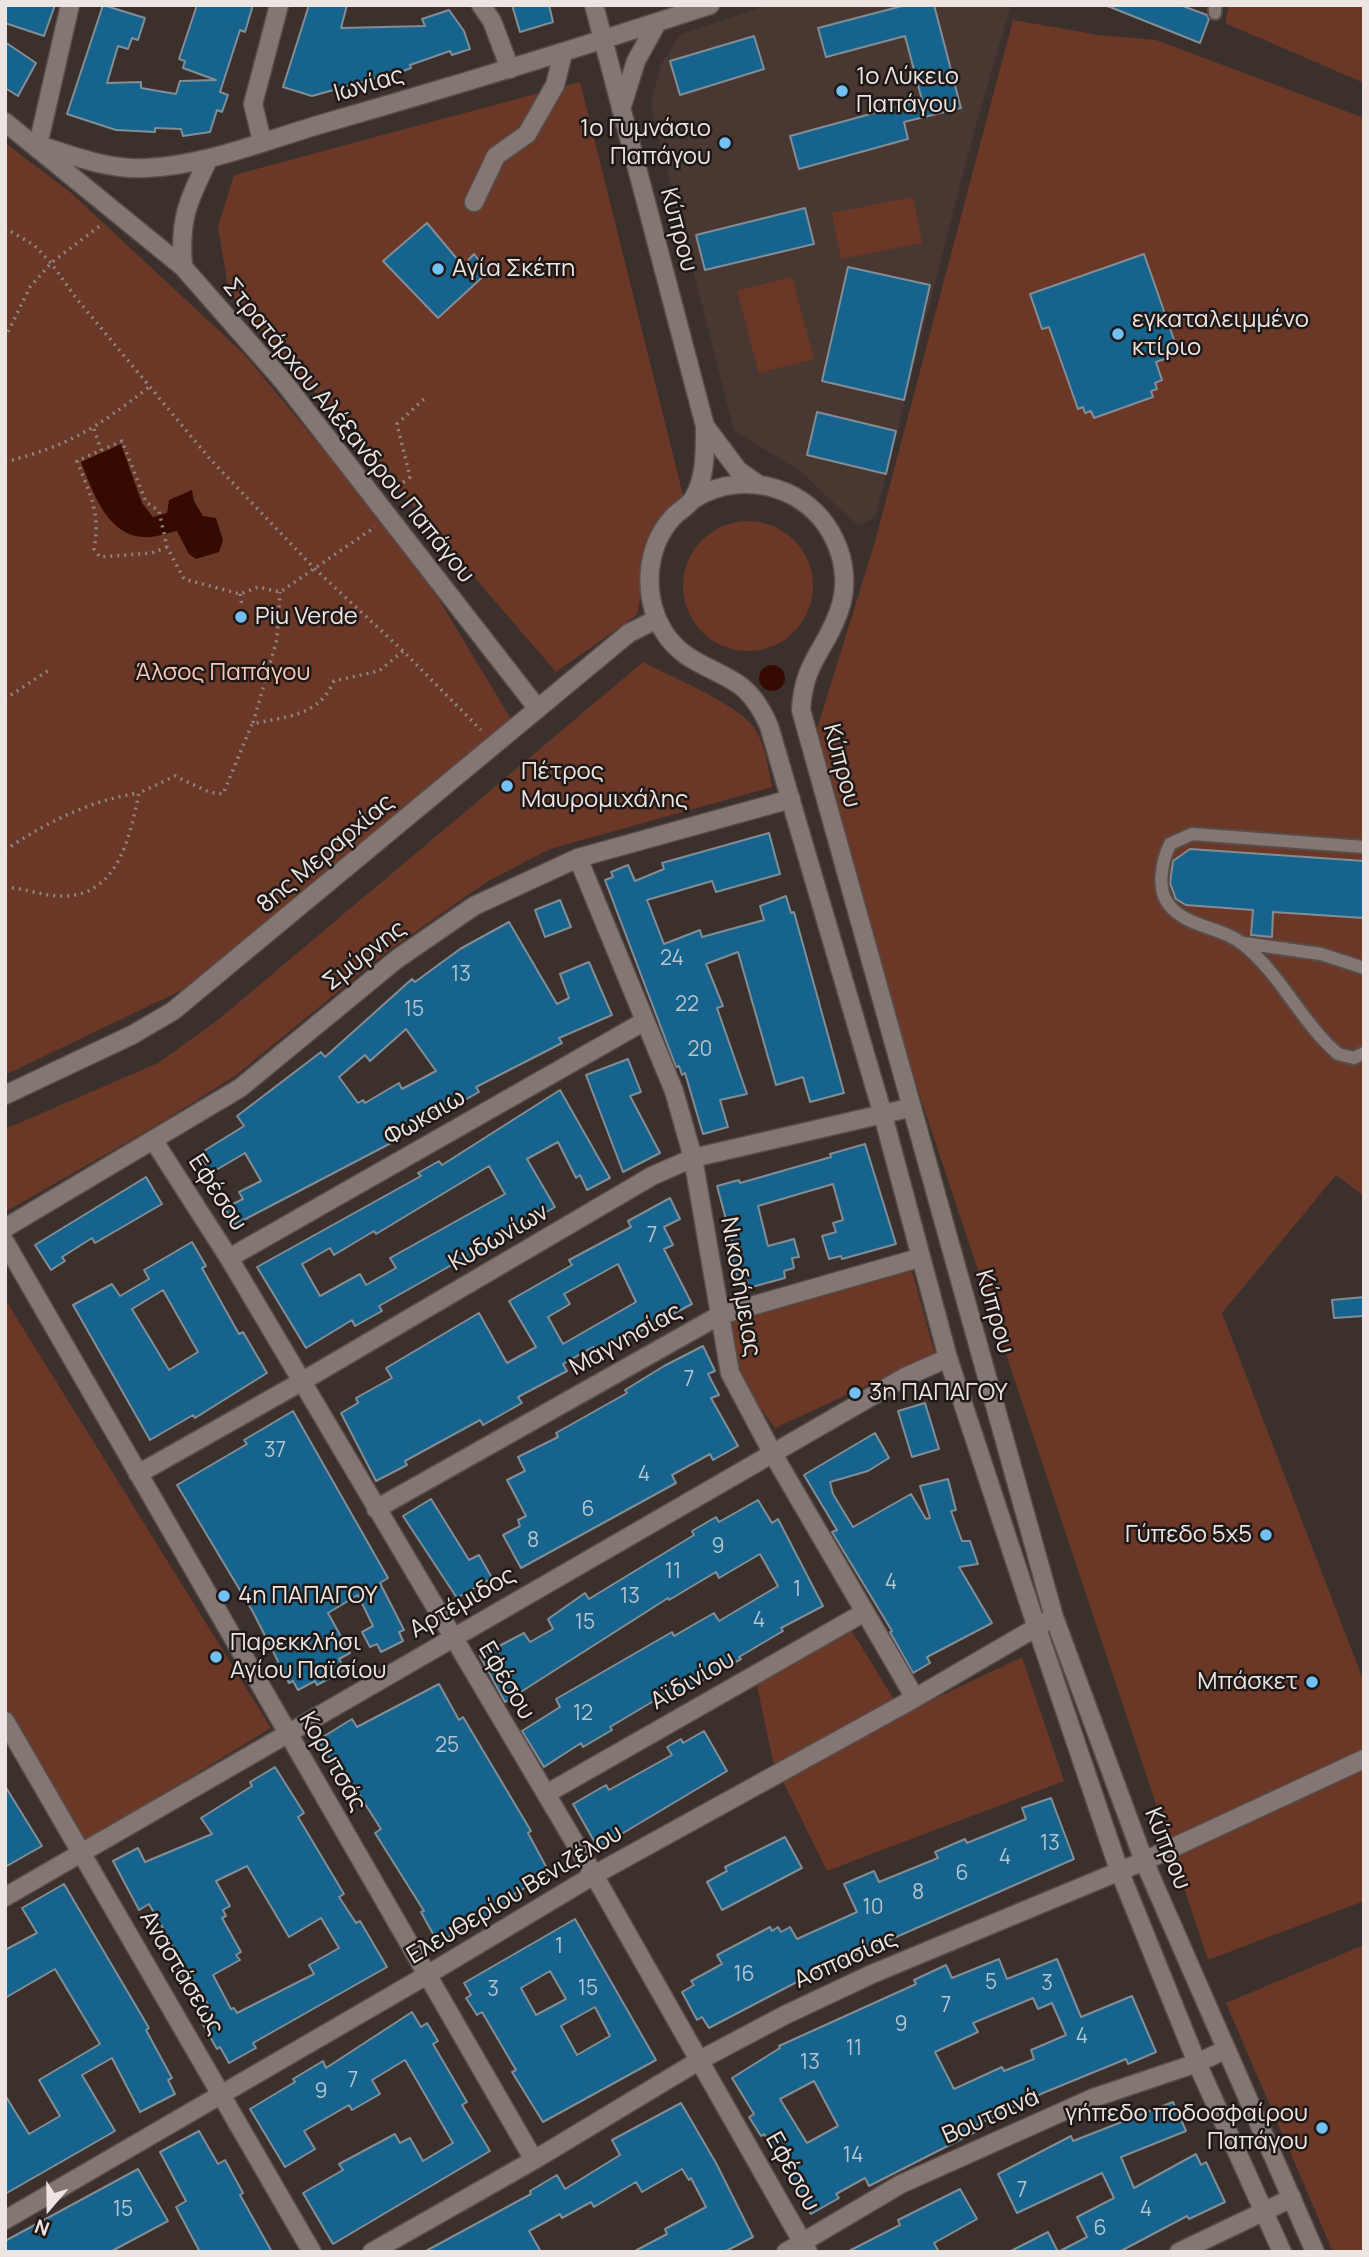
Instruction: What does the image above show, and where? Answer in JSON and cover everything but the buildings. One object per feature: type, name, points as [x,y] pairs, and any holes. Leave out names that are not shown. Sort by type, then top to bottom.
[{"type":"street","points":[[38,145],[70,5]]},
{"type":"street","points":[[262,141],[253,104],[279,5]]},
{"type":"street","points":[[481,5],[492,21],[510,69]]},
{"type":"street","name":"Κύπρου","points":[[594,5],[705,426],[705,458],[692,500]]},
{"type":"street","name":"Ιωνίας","points":[[38,145],[94,163],[144,169],[208,160],[262,141],[603,41],[710,5]]},
{"type":"street","points":[[621,109],[636,61],[657,23]]},
{"type":"street","points":[[474,202],[496,156],[527,134],[555,85],[563,53]]},
{"type":"street","name":"Στρατάρχου Αλέξανδρου Παπάγου","points":[[5,122],[38,145],[183,267],[283,382],[538,709]]},
{"type":"street","points":[[183,267],[180,233],[189,200],[208,160]]},
{"type":"street","name":"Κύπρου","points":[[705,426],[738,470],[758,484],[793,495],[809,506],[833,535],[840,553],[844,591],[840,610],[810,665],[801,710],[909,1108],[980,1349],[1054,1617],[1144,1861],[1315,2252]]},
{"type":"street","name":"Κύπρου","points":[[758,484],[718,488],[692,500],[673,516],[655,547],[649,582],[657,619],[676,647],[689,659],[739,684],[751,695],[769,726],[883,1115],[919,1258],[948,1358],[1037,1628],[1119,1870],[1197,2063],[1282,2252]]},
{"type":"street","name":"8ης Μεραρχίας","points":[[5,1095],[132,1035],[173,1011],[629,633],[657,619]]},
{"type":"street","name":"Σμύρνης","points":[[5,1228],[240,1088],[397,959],[474,906],[578,858],[791,799]]},
{"type":"street","name":"Νικοδήμειας","points":[[578,858],[674,1091],[693,1158],[730,1373],[773,1454],[915,1698]]},
{"type":"street","name":"Φωκαιω","points":[[229,1258],[645,1021]]},
{"type":"street","name":"Κυδωνίων","points":[[138,1474],[301,1382],[652,1176],[693,1158],[909,1108]]},
{"type":"street","name":"Εφέσου","points":[[154,1141],[229,1258],[594,1875],[806,2247]]},
{"type":"street","name":"Κορυτσάς","points":[[5,1242],[534,2160]]},
{"type":"street","name":"Μαγνησίας","points":[[376,1509],[720,1315],[919,1258]]},
{"type":"street","name":"Αρτέμιδος","points":[[5,1897],[905,1377],[948,1358],[980,1349]]},
{"type":"street","name":"Αϊδινίου","points":[[545,1794],[865,1612]]},
{"type":"street","name":"Ελευθερίου Βενιζέλου","points":[[5,2220],[594,1875],[915,1698],[1054,1617]]},
{"type":"street","name":"Αναστάσεως","points":[[5,1721],[223,2093],[312,2252]]},
{"type":"street","name":"Ασπασίας","points":[[372,2252],[534,2160],[700,2060],[873,1974],[1144,1861],[1364,1759]]},
{"type":"street","name":"Βουτσινά","points":[[786,2252],[806,2247],[901,2184],[1093,2098],[1197,2063],[1225,2050]]},
{"type":"street","points":[[1179,2252],[1292,2198]]},
{"type":"lane","points":[[1364,847],[1192,834],[1170,844],[1162,873],[1163,894],[1170,906],[1195,925],[1243,943],[1321,954],[1364,968]]},
{"type":"lane","points":[[1243,943],[1331,1048],[1347,1058],[1364,1053]]},
{"type":"path","points":[[5,338],[30,287],[51,263],[119,214]]},
{"type":"path","points":[[5,228],[33,246],[51,263],[210,460],[314,568],[403,651],[495,744]]},
{"type":"path","points":[[5,462],[52,450],[94,429],[149,387]]},
{"type":"path","points":[[377,503],[410,477],[397,424],[426,397]]},
{"type":"path","points":[[94,429],[101,450]]},
{"type":"path","points":[[167,547],[119,557],[100,557],[94,548],[99,526],[97,515],[77,461],[122,441],[146,502],[160,515],[167,547],[184,579],[240,594],[258,587],[281,592],[388,519]]},
{"type":"path","points":[[5,849],[56,819],[96,803],[139,793],[175,776],[209,792],[223,794],[252,724],[277,639],[281,592]]},
{"type":"path","points":[[240,594],[242,606]]},
{"type":"path","points":[[252,724],[306,712],[326,699],[334,681],[379,671],[403,651]]},
{"type":"path","points":[[5,699],[49,670]]},
{"type":"path","points":[[5,887],[64,897],[86,891],[112,874],[128,839],[139,793]]},
{"type":"shaded area","points":[[768,5],[1011,5],[972,139],[875,518],[858,526],[800,471],[734,431],[651,106],[660,66],[681,34]]},
{"type":"shaded area","points":[[121,444],[142,503],[153,517],[167,513],[169,500],[192,490],[194,501],[203,516],[216,518],[223,540],[219,552],[196,559],[189,554],[177,531],[156,536],[131,535],[111,520],[96,498],[81,462]]},
{"type":"shaded area","points":[[772,665],[781,669],[785,678],[781,687],[772,691],[763,687],[759,678],[763,669]]},
{"type":"green space","points":[[1229,5],[1364,5],[1364,83],[1225,23]]},
{"type":"green space","points":[[1013,20],[1099,35],[1156,40],[1364,118],[1364,1196],[1336,1175],[1222,1313],[1364,1682],[1364,1901],[1208,1960],[905,1051],[815,735],[874,545]]},
{"type":"green space","points":[[580,82],[684,499],[650,546],[637,615],[556,672],[229,293],[218,227],[234,175]]},
{"type":"green space","name":"Άλσος Παπάγου","points":[[5,143],[69,191],[244,354],[417,563],[511,719],[184,989],[5,1075]]},
{"type":"green space","points":[[913,197],[922,243],[841,259],[832,213]]},
{"type":"green space","points":[[792,277],[814,359],[759,373],[737,291]]},
{"type":"green space","points":[[748,521],[773,526],[794,540],[808,561],[813,586],[808,611],[794,632],[773,646],[748,651],[723,646],[702,632],[688,611],[683,586],[688,561],[702,540],[723,526]]},
{"type":"green space","points":[[643,662],[717,699],[752,725],[763,746],[772,787],[550,849],[488,881],[385,953],[235,1076],[152,1128],[5,1212],[5,1129],[158,1063],[219,1019]]},
{"type":"green space","points":[[912,1271],[935,1354],[775,1428],[739,1378],[725,1321]]},
{"type":"green space","points":[[5,1299],[271,1728],[78,1846],[5,1716]]},
{"type":"green space","points":[[850,1628],[903,1714],[1022,1657],[1064,1781],[827,1871],[773,1761],[756,1681]]},
{"type":"green space","name":"γήπεδο ποδοσφαίρου Παπάγου","points":[[1364,1945],[1364,2252],[1333,2252],[1226,2003]]},
{"type":"place","name":"1ο Λύκειο Παπάγου","points":[[842,91]]},
{"type":"place","name":"1ο Γυμνάσιο Παπάγου","points":[[725,143]]},
{"type":"place","name":"Αγία Σκέπη","points":[[438,269]]},
{"type":"place","name":"εγκαταλειμμένο κτίριο","points":[[1118,334]]},
{"type":"place","name":"Piu Verde","points":[[241,617]]},
{"type":"place","name":"Πέτρος Μαυρομιχάλης","points":[[507,786]]},
{"type":"place","name":"3η ΠΑΠΑΓΟΥ","points":[[855,1393]]},
{"type":"place","name":"Γύπεδο 5χ5","points":[[1266,1535]]},
{"type":"place","name":"4η ΠΑΠΑΓΟΥ","points":[[224,1596]]},
{"type":"place","name":"Παρεκκλήσι Αγίου Παϊσίου","points":[[216,1657]]},
{"type":"place","name":"Μπάσκετ","points":[[1312,1682]]},
{"type":"place","name":"γήπεδο ποδοσφαίρου Παπάγου","points":[[1322,2128]]}]
